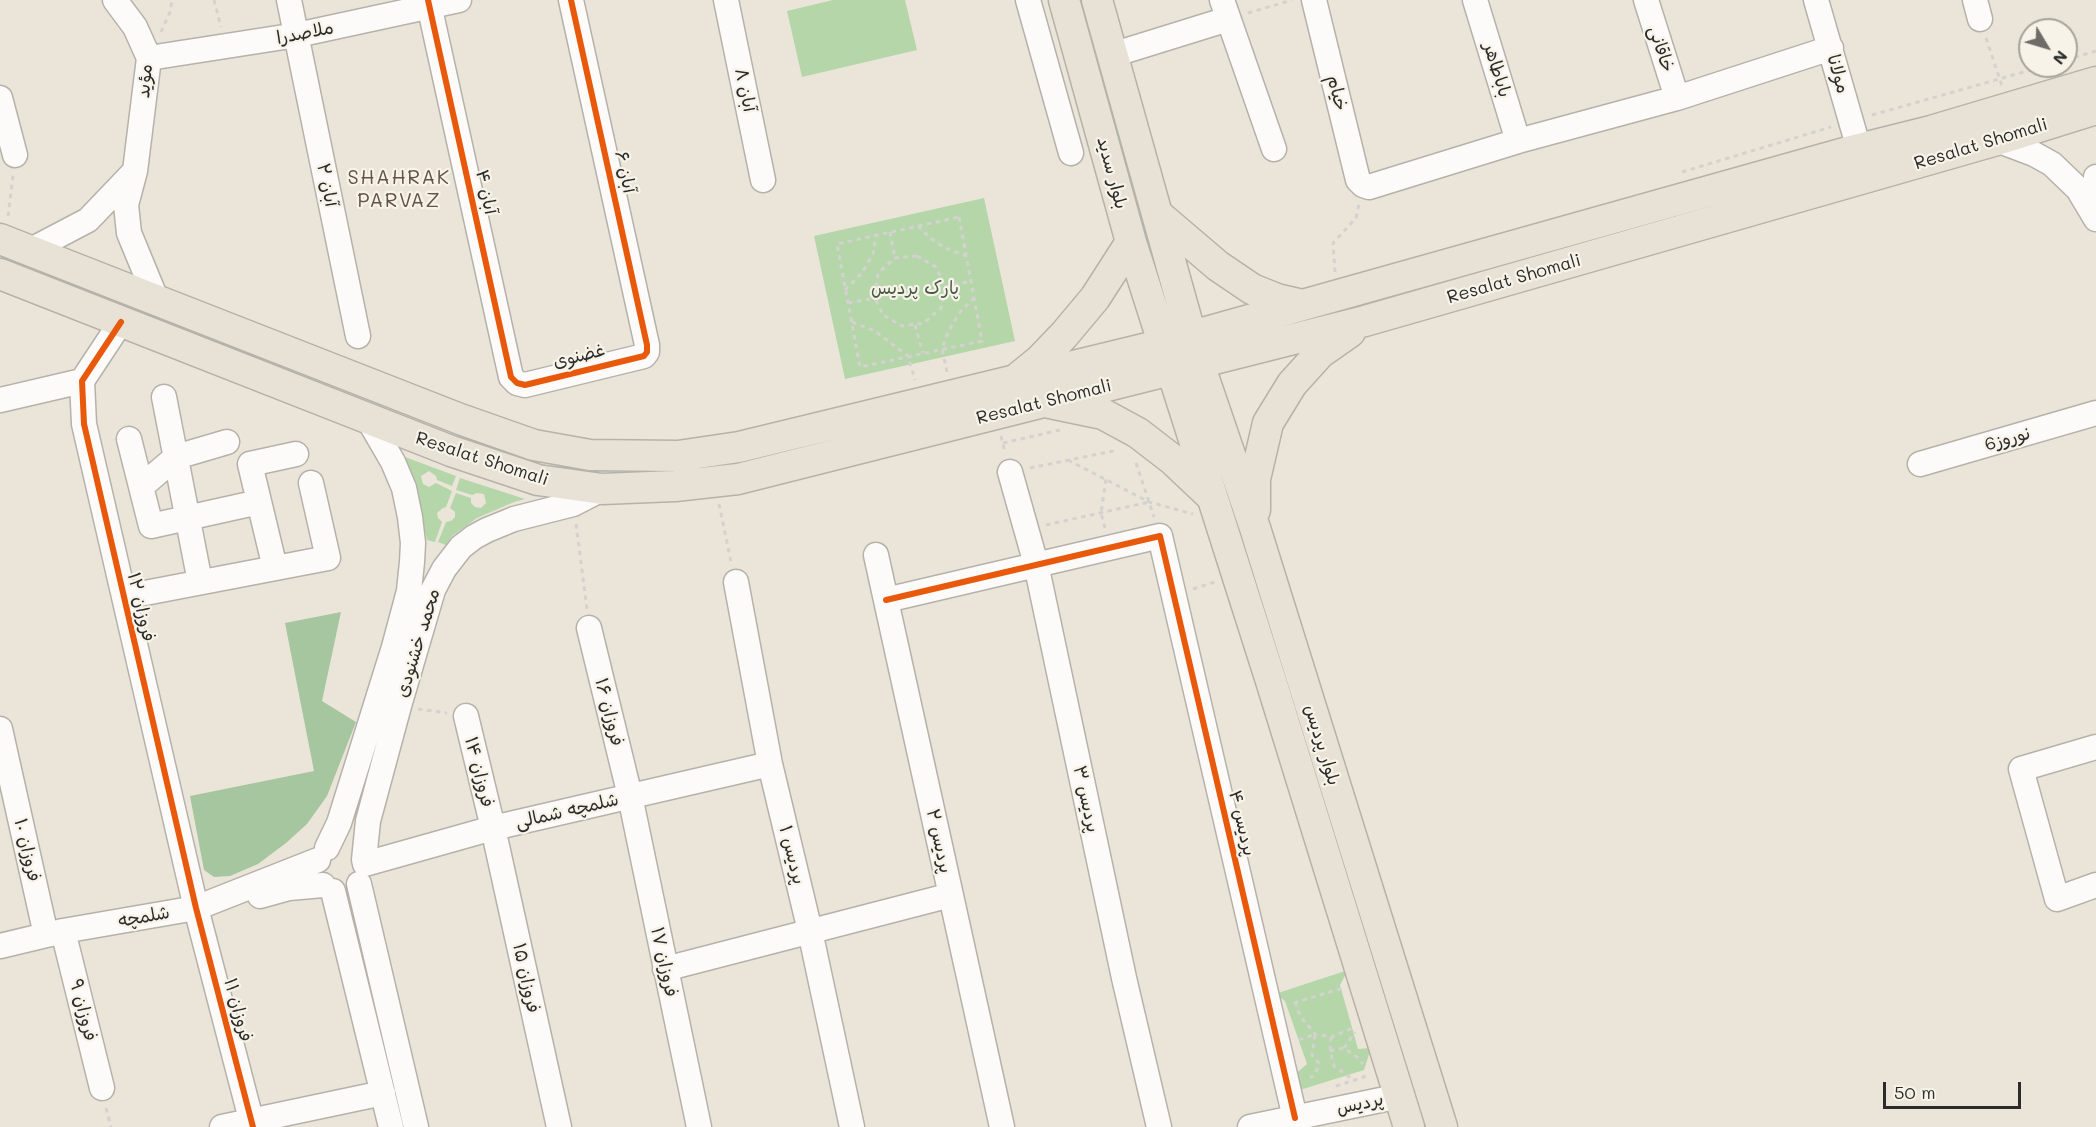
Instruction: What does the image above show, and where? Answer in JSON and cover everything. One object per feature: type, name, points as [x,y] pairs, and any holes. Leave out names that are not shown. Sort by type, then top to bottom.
[{"type":"main road","name":"بلوار سدید","points":[[1065,0],[1142,276],[1182,354]]},
{"type":"main road","name":"بلوار سدید","points":[[1097,0],[1172,269],[1182,354]]},
{"type":"main road","name":"Resalat Shomali","points":[[1182,354],[1253,319],[1931,131],[2096,82]]},
{"type":"main road","name":"Resalat Shomali","points":[[4,231],[29,251],[480,427],[534,445],[590,455],[678,456],[739,447],[1015,381],[1090,376],[1182,354],[1260,348],[1365,321],[1997,140],[2096,109]]},
{"type":"main road","points":[[1157,214],[1218,266],[1252,289],[1276,299],[1303,305]]},
{"type":"main road","points":[[1015,381],[1040,360],[1095,298],[1131,242]]},
{"type":"main road","points":[[1142,276],[1172,269]]},
{"type":"main road","name":"Resalat Shomali","points":[[0,274],[451,451],[538,480],[602,489],[675,486],[738,478],[1044,402],[1090,376]]},
{"type":"main road","points":[[1253,319],[1260,348]]},
{"type":"main road","points":[[1255,528],[1255,479],[1268,423],[1292,384],[1320,353],[1365,321]]},
{"type":"main road","name":"بلوار پردیس","points":[[1182,354],[1228,578],[1365,982],[1409,1127]]},
{"type":"main road","name":"بلوار پردیس","points":[[1182,354],[1255,528],[1442,1127]]},
{"type":"main road","points":[[1044,402],[1103,414],[1138,433],[1141,446],[1211,496]]},
{"type":"main road","points":[[1228,578],[1267,568]]},
{"type":"street","name":"مؤید","points":[[115,0],[135,27],[149,58],[135,171],[126,205],[129,233],[156,301]]},
{"type":"street","name":"آبان ۲","points":[[289,0],[358,336]]},
{"type":"street","name":"ملاصدرا","points":[[149,58],[297,35],[428,3],[459,0]]},
{"type":"street","name":"آبان ۶","points":[[571,0],[647,352]]},
{"type":"street","name":"آبان ۸","points":[[726,0],[763,180]]},
{"type":"street","points":[[1028,0],[1071,153]]},
{"type":"street","name":"خیام","points":[[1314,0],[1358,180],[1363,185]]},
{"type":"street","name":"باباطاهر","points":[[1475,0],[1518,141]]},
{"type":"street","name":"خاقانی","points":[[1646,0],[1677,98]]},
{"type":"street","name":"مولانا","points":[[1816,0],[1860,149]]},
{"type":"street","name":"آبان ۴","points":[[428,3],[511,377],[517,382]]},
{"type":"street","points":[[1112,55],[1225,10],[1274,149]]},
{"type":"street","points":[[1363,185],[1369,186],[1518,141],[1677,98],[1831,48]]},
{"type":"street","points":[[1057,102],[1090,94]]},
{"type":"street","points":[[0,98],[15,155]]},
{"type":"street","points":[[1997,140],[2034,154],[2052,164],[2078,189],[2096,219]]},
{"type":"street","points":[[29,251],[88,220],[135,171]]},
{"type":"street","points":[[2096,177],[2096,219]]},
{"type":"street","points":[[0,400],[82,381],[121,322]]},
{"type":"street","name":"غضنوی","points":[[517,382],[525,385],[644,356],[647,352]]},
{"type":"street","name":"فروزان ۱۲","points":[[82,381],[84,424],[196,908]]},
{"type":"street","points":[[164,397],[200,582]]},
{"type":"street","name":"نوروز6","points":[[1920,464],[2096,414]]},
{"type":"street","name":"محمد خشنودی","points":[[322,854],[339,823],[409,591],[413,543],[404,488],[393,462],[368,419]]},
{"type":"street","points":[[129,439],[151,526],[259,502]]},
{"type":"street","points":[[142,486],[176,457],[227,442]]},
{"type":"street","points":[[275,568],[250,464],[296,454]]},
{"type":"street","name":"پردیس ۳","points":[[1010,472],[1036,564],[1124,978],[1159,1127]]},
{"type":"street","points":[[124,597],[328,558],[311,483]]},
{"type":"street","name":"محمد خشنودی","points":[[416,1127],[362,869],[368,821],[399,706],[433,590],[444,568],[461,548],[487,530],[514,519],[573,504],[602,489]]},
{"type":"street","points":[[886,600],[1160,536]]},
{"type":"street","name":"پردیس ۴","points":[[1160,536],[1295,1118]]},
{"type":"street","points":[[412,562],[426,553],[436,557],[444,568]]},
{"type":"street","name":"پردیس ۲","points":[[876,555],[1002,1127]]},
{"type":"street","name":"پردیس ۱","points":[[736,582],[770,764],[810,931],[852,1127]]},
{"type":"street","name":"فروزان ۱۶","points":[[589,628],[630,796]]},
{"type":"street","name":"فروزان ۱۴","points":[[466,716],[493,828]]},
{"type":"street","name":"فروزان ۱۰","points":[[0,729],[55,933]]},
{"type":"street","points":[[2096,747],[2021,769],[2057,899],[2096,885]]},
{"type":"street","name":"شلمچه شمالی","points":[[362,869],[493,828],[770,764]]},
{"type":"street","name":"فروزان ۱۷","points":[[630,796],[699,1127]]},
{"type":"street","name":"فروزان ۱۵","points":[[493,828],[559,1127]]},
{"type":"street","points":[[196,908],[289,888],[328,888],[349,891],[362,869],[355,848],[346,844],[336,844],[322,854],[316,869],[328,888],[392,1127]]},
{"type":"street","name":"شلمچه","points":[[0,946],[55,933],[196,908],[322,854]]},
{"type":"street","points":[[665,969],[951,895]]},
{"type":"street","name":"فروزان ۱۱","points":[[196,908],[253,1124]]},
{"type":"street","name":"فروزان ۹","points":[[55,933],[102,1088]]},
{"type":"street","points":[[222,1127],[297,1119],[383,1092]]},
{"type":"street","name":"پردیس","points":[[1250,1127],[1400,1096]]},
{"type":"path","points":[[149,58],[170,12],[172,0]]},
{"type":"path","points":[[214,0],[225,46]]},
{"type":"path","points":[[1225,10],[1292,0]]},
{"type":"path","points":[[1977,9],[2010,108]]},
{"type":"path","points":[[2078,56],[2096,51]]},
{"type":"path","points":[[4,231],[15,155]]},
{"type":"path","points":[[1337,296],[1333,243],[1356,218],[1363,185]]},
{"type":"path","points":[[959,217],[982,340],[860,367],[837,244],[890,232],[959,217]]},
{"type":"path","points":[[918,226],[945,248],[966,256]]},
{"type":"path","points":[[890,232],[895,258]]},
{"type":"path","points":[[845,290],[862,273],[873,254],[876,235]]},
{"type":"path","points":[[917,256],[936,267],[945,287],[941,309],[924,324],[902,326],[883,315],[875,298],[878,273],[895,258],[917,256]]},
{"type":"path","points":[[945,287],[971,281]]},
{"type":"path","points":[[848,303],[875,298]]},
{"type":"path","points":[[953,396],[942,349],[949,330],[974,298]]},
{"type":"path","points":[[852,322],[875,331],[908,357],[922,403]]},
{"type":"path","points":[[915,324],[923,354]]},
{"type":"path","points":[[996,414],[1010,472],[1141,446],[1149,502],[1160,536]]},
{"type":"path","points":[[1003,443],[1063,430]]},
{"type":"path","points":[[1106,479],[1101,513],[1110,547]]},
{"type":"path","points":[[715,481],[736,582]]},
{"type":"path","points":[[1026,530],[1149,502]]},
{"type":"path","points":[[573,504],[589,628]]},
{"type":"path","points":[[1173,595],[1228,578]]},
{"type":"path","points":[[399,706],[466,716]]},
{"type":"path","points":[[1270,1009],[1365,982]]},
{"type":"path","points":[[1294,1002],[1300,1016],[1315,1034],[1312,1055],[1319,1063],[1315,1076],[1303,1081],[1309,1087]]},
{"type":"path","points":[[1279,1048],[1315,1034],[1331,1037],[1359,1025],[1344,1048],[1330,1051]]},
{"type":"path","points":[[1331,1037],[1330,1051],[1334,1066],[1354,1081],[1364,1084]]},
{"type":"path","points":[[1334,1086],[1364,1077],[1368,1070],[1358,1057],[1344,1048]]},
{"type":"green space","points":[[833,0],[905,0],[917,50],[802,77],[787,11]]},
{"type":"green space","name":"پارک پردیس","points":[[984,198],[1015,341],[845,379],[814,236]]},
{"type":"green space","points":[[405,457],[456,476],[452,486],[437,480],[436,476],[429,471],[421,476],[423,484],[429,487],[436,483],[452,491],[446,507],[437,513],[442,522],[435,542],[427,540],[415,485]]},
{"type":"green space","points":[[460,478],[525,499],[477,518],[452,536],[446,545],[438,542],[446,522],[455,517],[455,512],[450,508],[456,493],[471,498],[471,503],[475,507],[481,508],[486,503],[484,494],[472,495],[456,490]]},
{"type":"green space","points":[[341,612],[322,701],[356,722],[327,796],[307,824],[258,864],[230,876],[214,877],[204,870],[190,796],[314,771],[285,623]]},
{"type":"green space","points":[[1348,970],[1340,985],[1358,1049],[1371,1048],[1364,1070],[1300,1090],[1293,1076],[1307,1064],[1285,1001],[1275,994]]},
{"type":"cycle path","points":[[428,0],[511,377],[517,383],[525,385],[644,356],[647,352],[571,0]]},
{"type":"cycle path","points":[[121,322],[82,381],[84,424],[196,908],[253,1127]]},
{"type":"cycle path","points":[[886,600],[1160,536],[1295,1118]]},
{"type":"district","name":"SHAHRAK PARVAZ","points":[[399,190]]}]
